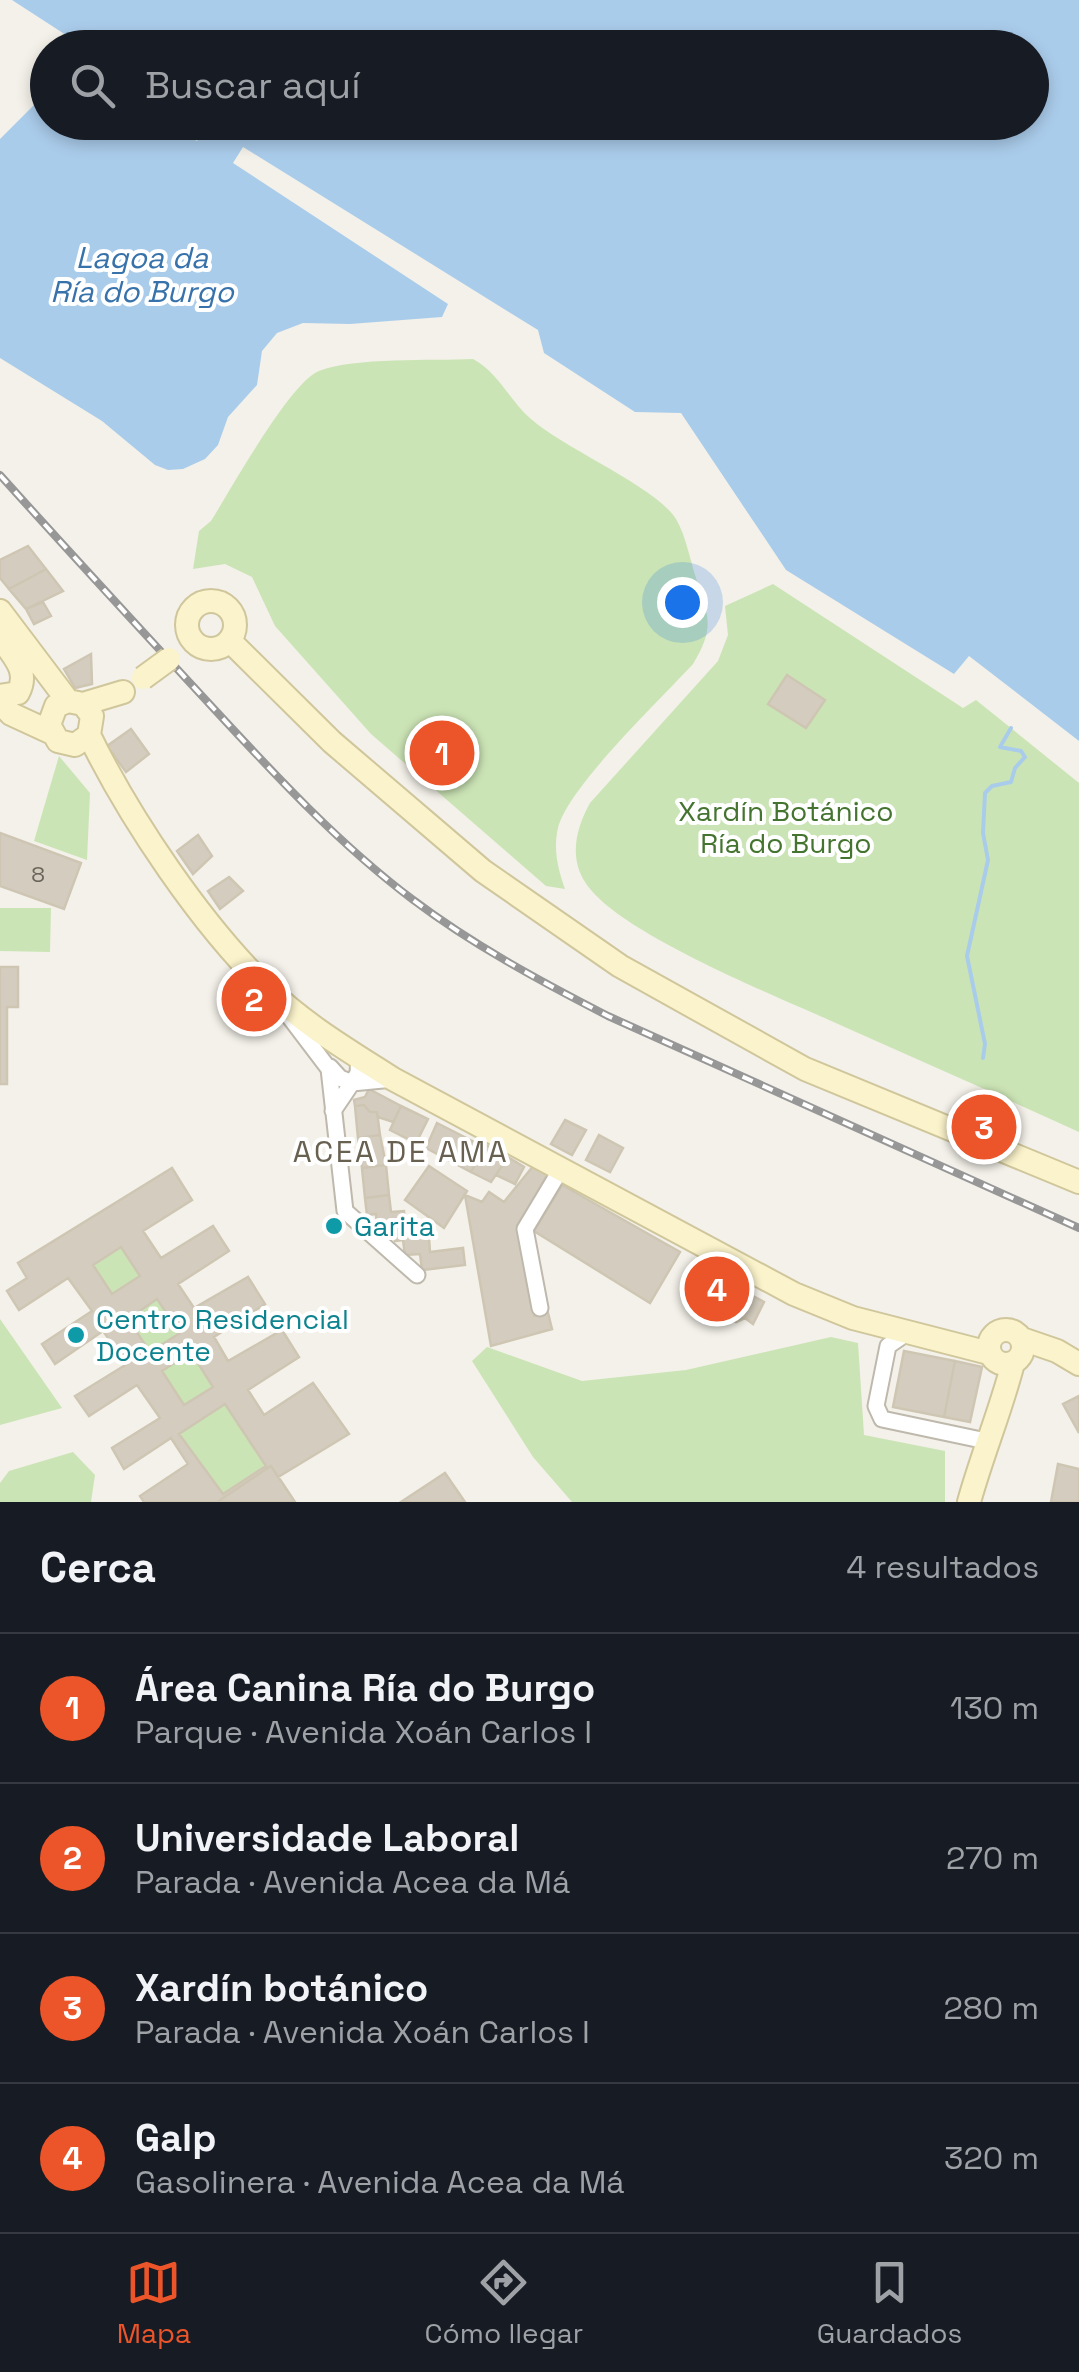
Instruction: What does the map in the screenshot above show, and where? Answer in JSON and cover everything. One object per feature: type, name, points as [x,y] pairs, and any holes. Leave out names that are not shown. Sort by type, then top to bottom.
[{"type":"street","points":[[221,602],[236,619],[230,641],[215,649],[193,638],[188,615],[198,604],[221,602]]},
{"type":"street","points":[[0,611],[69,722],[91,768],[118,790],[211,926],[270,991],[330,1069],[352,1083],[393,1079]]},
{"type":"street","points":[[0,627],[69,722]]},
{"type":"street","points":[[0,637],[24,672],[18,693],[0,700]]},
{"type":"street","points":[[0,700],[69,722],[123,692],[193,638]]},
{"type":"street","points":[[230,641],[332,742],[483,871],[620,966],[805,1069],[1079,1182]]},
{"type":"street","points":[[270,991],[393,1079],[794,1294],[853,1318],[1079,1365]]},
{"type":"street","points":[[352,1053],[334,1059],[330,1069],[345,1211],[417,1275]]},
{"type":"street","points":[[333,1111],[358,1072],[352,1053]]},
{"type":"street","points":[[540,1308],[525,1229],[561,1169]]},
{"type":"street","points":[[898,1329],[888,1346],[876,1406],[882,1419],[989,1434]]},
{"type":"street","points":[[970,1502],[1006,1351]]},
{"type":"green space","points":[[473,359],[546,431],[630,481],[665,507],[682,533],[707,612],[705,641],[693,664],[597,767],[565,811],[556,844],[565,889],[546,886],[371,734],[275,626],[252,577],[225,564],[193,569],[199,531],[211,521],[277,415],[307,379],[319,371],[352,364]]},
{"type":"green space","name":"Xardín Botánico Ría do Burgo","points":[[773,584],[963,708],[976,700],[1079,783],[1079,1132],[697,960],[628,921],[585,882],[577,863],[576,842],[590,803],[718,661],[728,635],[725,606]]},
{"type":"green space","points":[[59,756],[90,793],[87,860],[34,841]]},
{"type":"green space","points":[[0,908],[51,908],[50,952],[0,951]]},
{"type":"green space","points":[[121,1247],[140,1276],[112,1294],[93,1265]]},
{"type":"green space","points":[[157,1299],[180,1333],[150,1352],[128,1319]]},
{"type":"green space","points":[[0,1319],[62,1408],[0,1425]]},
{"type":"green space","points":[[831,1337],[858,1343],[864,1435],[945,1451],[945,1502],[572,1502],[533,1457],[472,1361],[487,1347],[582,1381],[686,1370]]},
{"type":"green space","points":[[191,1352],[213,1387],[184,1405],[162,1371]]},
{"type":"green space","points":[[225,1404],[266,1466],[223,1494],[179,1434]]},
{"type":"green space","points":[[73,1452],[95,1475],[91,1502],[0,1502],[0,1483],[9,1471]]},
{"type":"water","name":"Lagoa da Ría do Burgo","points":[[12,0],[1079,0],[1079,741],[969,656],[954,674],[786,570],[681,413],[635,412],[544,353],[538,330],[243,147],[233,163],[448,304],[442,317],[350,324],[303,323],[277,333],[262,351],[257,385],[228,417],[218,445],[205,459],[183,469],[168,470],[155,465],[102,421],[0,358],[0,139],[30,109],[30,140],[1049,140],[1049,30],[58,30]]},
{"type":"building","points":[[28,546],[46,569],[9,589],[0,578],[0,560]]},
{"type":"building","points":[[46,569],[63,591],[26,609],[9,589]]},
{"type":"building","points":[[43,602],[51,616],[34,624],[26,609]]},
{"type":"building","points":[[91,654],[92,684],[75,688],[64,669]]},
{"type":"building","points":[[787,675],[825,700],[806,728],[768,704]]},
{"type":"building","points":[[131,729],[149,754],[126,772],[107,746]]},
{"type":"building","points":[[0,833],[81,863],[64,909],[0,886]]},
{"type":"building","points":[[198,835],[212,856],[193,874],[177,851]]},
{"type":"building","points":[[229,877],[243,891],[220,909],[208,891]]},
{"type":"building","points":[[0,967],[18,967],[18,1007],[7,1007],[7,1084],[0,1084]]},
{"type":"building","points":[[369,1089],[401,1106],[393,1122],[378,1117],[377,1112],[370,1112],[364,1105],[355,1106],[354,1100],[365,1097]]},
{"type":"building","points":[[364,1105],[370,1112],[377,1112],[380,1135],[358,1138],[355,1106]]},
{"type":"building","points":[[401,1106],[428,1119],[416,1143],[390,1130]]},
{"type":"building","points":[[565,1120],[586,1130],[572,1155],[551,1144]]},
{"type":"building","points":[[437,1123],[484,1147],[471,1172],[426,1148]]},
{"type":"building","points":[[380,1135],[386,1165],[362,1168],[358,1138]]},
{"type":"building","points":[[599,1135],[623,1148],[610,1172],[586,1160]]},
{"type":"building","points":[[486,1145],[508,1157],[491,1182],[471,1172]]},
{"type":"building","points":[[508,1157],[524,1167],[515,1184],[496,1175]]},
{"type":"building","points":[[386,1165],[389,1195],[365,1198],[362,1168]]},
{"type":"building","points":[[534,1165],[551,1175],[517,1226],[534,1316],[548,1313],[552,1329],[491,1346],[465,1195],[482,1202],[489,1192],[504,1202]]},
{"type":"building","points":[[429,1166],[467,1191],[444,1228],[405,1200]]},
{"type":"building","name":"Centro Residencial Docente","points":[[172,1168],[192,1200],[143,1231],[161,1258],[213,1226],[229,1251],[178,1284],[194,1308],[248,1277],[265,1304],[214,1337],[228,1361],[282,1330],[299,1357],[248,1390],[264,1415],[313,1383],[349,1434],[278,1477],[271,1466],[217,1502],[144,1502],[140,1496],[188,1464],[171,1438],[124,1469],[112,1448],[160,1418],[137,1385],[89,1416],[75,1396],[127,1364],[103,1331],[55,1364],[42,1344],[92,1311],[68,1278],[19,1310],[7,1291],[27,1278],[18,1263]],"holes":[[[121,1247],[140,1276],[112,1294],[93,1265]],[[157,1299],[180,1333],[150,1352],[128,1319]],[[191,1352],[213,1387],[184,1405],[162,1371]],[[225,1404],[266,1466],[223,1494],[179,1434]]]},
{"type":"building","points":[[562,1185],[680,1252],[650,1303],[534,1231]]},
{"type":"building","points":[[389,1195],[391,1212],[404,1211],[405,1225],[421,1224],[423,1238],[429,1238],[430,1252],[463,1248],[465,1265],[422,1270],[420,1254],[405,1255],[403,1240],[395,1241],[393,1226],[377,1228],[376,1214],[367,1215],[365,1198]]},
{"type":"building","points":[[721,1279],[764,1302],[753,1324],[745,1318],[736,1322],[707,1307]]},
{"type":"building","points":[[904,1351],[955,1361],[944,1417],[893,1407]]},
{"type":"building","points":[[955,1361],[982,1367],[970,1422],[944,1417]]},
{"type":"building","points":[[1079,1396],[1079,1433],[1063,1404]]},
{"type":"building","points":[[1058,1464],[1079,1469],[1079,1502],[1051,1502]]},
{"type":"building","points":[[271,1466],[295,1502],[217,1502]]},
{"type":"building","points":[[445,1473],[465,1502],[401,1502]]},
{"type":"waterway","points":[[983,1058],[985,1044],[967,956],[988,860],[983,833],[985,793],[992,786],[1011,782],[1015,768],[1025,757],[1021,751],[1000,747],[1011,728]]},
{"type":"railway","points":[[0,475],[285,785],[359,856],[435,916],[507,962],[608,1016],[1079,1228]]},
{"type":"place","name":"Área Canina Ría do Burgo","points":[[442,753]]},
{"type":"place","name":"Universidade Laboral","points":[[254,999]]},
{"type":"place","name":"Xardín botánico","points":[[984,1127]]},
{"type":"place","name":"Garita","points":[[334,1226]]},
{"type":"place","name":"Galp","points":[[717,1289]]},
{"type":"place","name":"Centro Residencial Docente","points":[[76,1335]]},
{"type":"district","name":"ACEA DE AMA","points":[[401,1152]]}]
